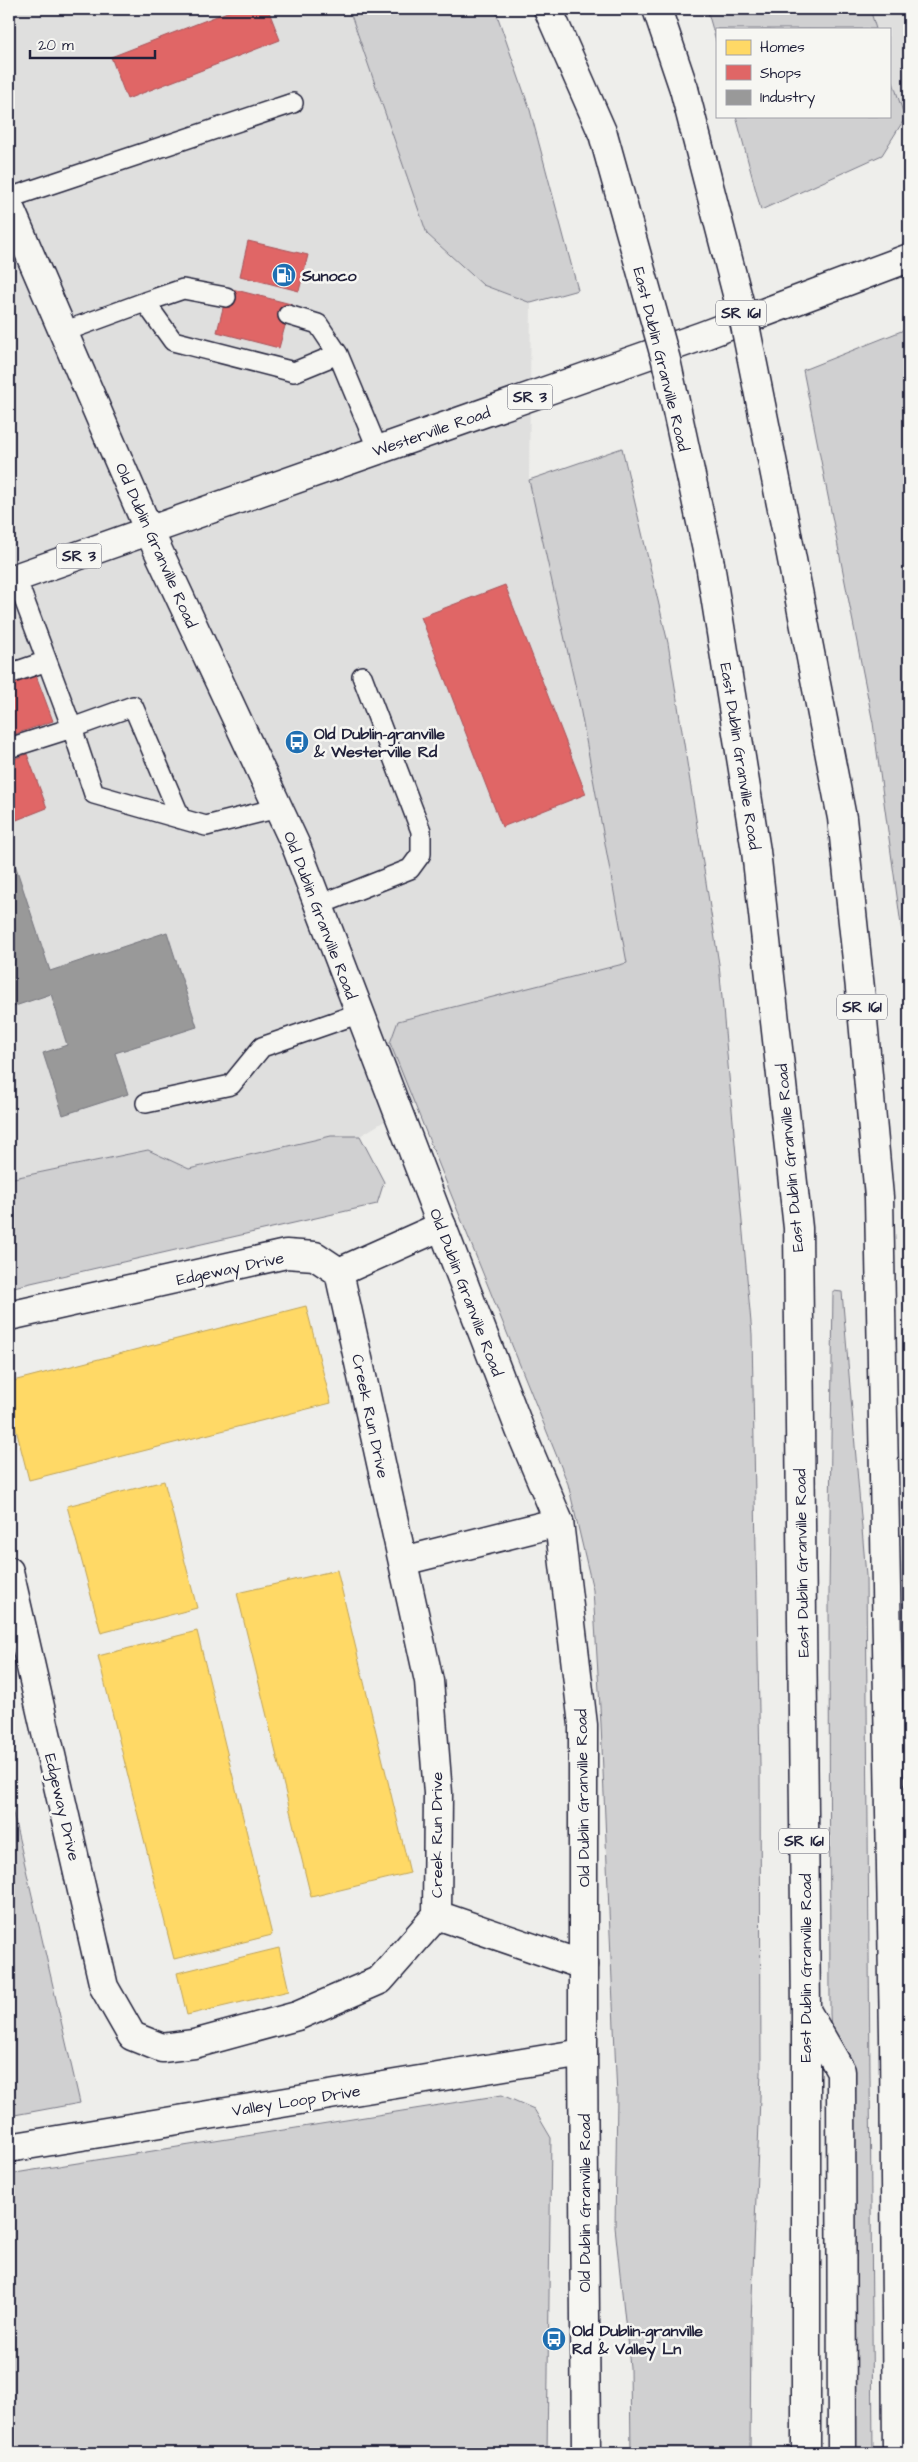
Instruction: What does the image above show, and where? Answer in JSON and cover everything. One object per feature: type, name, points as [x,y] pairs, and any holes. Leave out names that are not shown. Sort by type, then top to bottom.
[{"type":"main road","points":[[548,9],[603,134]]},
{"type":"main road","name":"East Dublin Granville Road","points":[[560,9],[603,134],[666,360],[710,564],[756,851],[798,1228],[806,2011],[806,2453]]},
{"type":"main road","name":"SR 161","points":[[657,9],[684,89],[745,325],[842,818],[861,998],[879,1197],[894,2035],[897,2453]]},
{"type":"main road","points":[[663,9],[684,89]]},
{"type":"main road","name":"Old Dublin Granville Road","points":[[9,206],[149,531],[278,808],[319,905],[520,1430],[559,1522],[583,1725],[586,2453]]},
{"type":"main road","name":"Westerville Road","points":[[13,579],[692,339],[909,258]]},
{"type":"main road","points":[[340,1272],[442,1226]]},
{"type":"main road","name":"Edgeway Drive","points":[[9,1316],[286,1254],[315,1256],[340,1272]]},
{"type":"main road","name":"Creek Run Drive","points":[[132,2036],[162,2048],[194,2044],[297,2016],[380,1980],[437,1915],[438,1793],[430,1690],[404,1561],[340,1272]]},
{"type":"main road","points":[[404,1561],[559,1522]]},
{"type":"main road","name":"Edgeway Drive","points":[[9,1571],[104,1987],[132,2036]]},
{"type":"main road","points":[[437,1915],[583,1965]]},
{"type":"main road","points":[[806,2011],[841,2071],[842,2453]]},
{"type":"main road","name":"Valley Loop Drive","points":[[9,2148],[583,2053]]},
{"type":"lane","points":[[9,198],[293,103]]},
{"type":"lane","points":[[63,332],[182,289],[226,297]]},
{"type":"lane","points":[[145,302],[173,341],[294,372],[338,354]]},
{"type":"lane","points":[[288,314],[318,324],[338,354],[378,450]]},
{"type":"lane","points":[[13,579],[47,661],[94,794],[206,826],[278,808]]},
{"type":"lane","points":[[9,674],[47,661]]},
{"type":"lane","points":[[319,905],[410,869],[421,854],[421,831],[362,676]]},
{"type":"lane","points":[[9,748],[133,706],[181,819]]},
{"type":"lane","points":[[146,1103],[231,1085],[262,1047],[360,1013]]},
{"type":"shaded area","points":[[9,9],[349,9],[427,234],[483,285],[531,303],[529,480],[579,702],[627,963],[398,1021],[390,1043],[416,1102],[360,1136],[331,1136],[189,1169],[148,1150],[9,1179]]},
{"type":"shaded area","points":[[349,9],[495,9],[530,110],[578,290],[531,303],[483,285],[427,234]]},
{"type":"shaded area","points":[[707,9],[870,9],[876,28],[716,28],[716,40]]},
{"type":"shaded area","points":[[870,9],[909,9],[909,129],[890,73],[890,28],[876,28]]},
{"type":"shaded area","points":[[890,73],[905,118],[882,155],[761,210],[737,118],[890,118]]},
{"type":"shaded area","points":[[909,328],[909,1048],[906,961],[873,723],[803,370]]},
{"type":"shaded area","points":[[622,448],[668,643],[719,964],[752,1334],[760,1765],[761,2073],[751,2322],[750,2453],[631,2453],[630,2367],[615,2227],[617,2097],[601,1724],[593,1590],[568,1484],[390,1043],[398,1021],[627,963],[579,702],[529,480]]},
{"type":"shaded area","points":[[331,1136],[360,1136],[384,1182],[377,1204],[9,1288],[9,1179],[148,1150],[189,1169]]},
{"type":"shaded area","points":[[833,1291],[842,1292],[866,1576],[873,2453],[855,2453],[855,2401],[830,2014],[829,1594]]},
{"type":"shaded area","points":[[9,1796],[80,2103],[9,2116]]},
{"type":"shaded area","points":[[502,2095],[534,2109],[551,2138],[547,2453],[9,2453],[9,2174]]},
{"type":"building: Homes","points":[[306,1306],[331,1403],[29,1480],[9,1402],[9,1382]]},
{"type":"building: Homes","points":[[164,1481],[197,1608],[101,1633],[67,1506]]},
{"type":"building: Homes","points":[[337,1570],[410,1873],[311,1897],[237,1593]]},
{"type":"building: Homes","points":[[197,1631],[272,1935],[174,1959],[98,1656]]},
{"type":"building: Homes","points":[[279,1948],[289,1991],[187,2015],[177,1973]]},
{"type":"building: Shops","points":[[235,9],[268,9],[280,40],[127,99],[111,57]]},
{"type":"building: Shops","points":[[248,241],[308,255],[299,291],[240,276]]},
{"type":"building: Shops","points":[[228,288],[291,304],[279,348],[217,332]]},
{"type":"building: Shops","points":[[505,585],[586,794],[502,827],[421,617]]},
{"type":"building: Shops","points":[[34,670],[53,721],[9,736],[9,680]]},
{"type":"building: Shops","points":[[27,754],[47,808],[9,823],[9,761]]},
{"type":"building: Industry","points":[[9,846],[50,971],[167,932],[197,1027],[115,1053],[128,1094],[63,1115],[43,1053],[67,1045],[51,994],[9,1008]]},
{"type":"place","name":"Sunoco","points":[[284,275]]},
{"type":"place","name":"Old Dublin-granville & Westerville Rd","points":[[297,742]]},
{"type":"place","name":"Old Dublin-granville Rd & Valley Ln","points":[[554,2339]]}]
